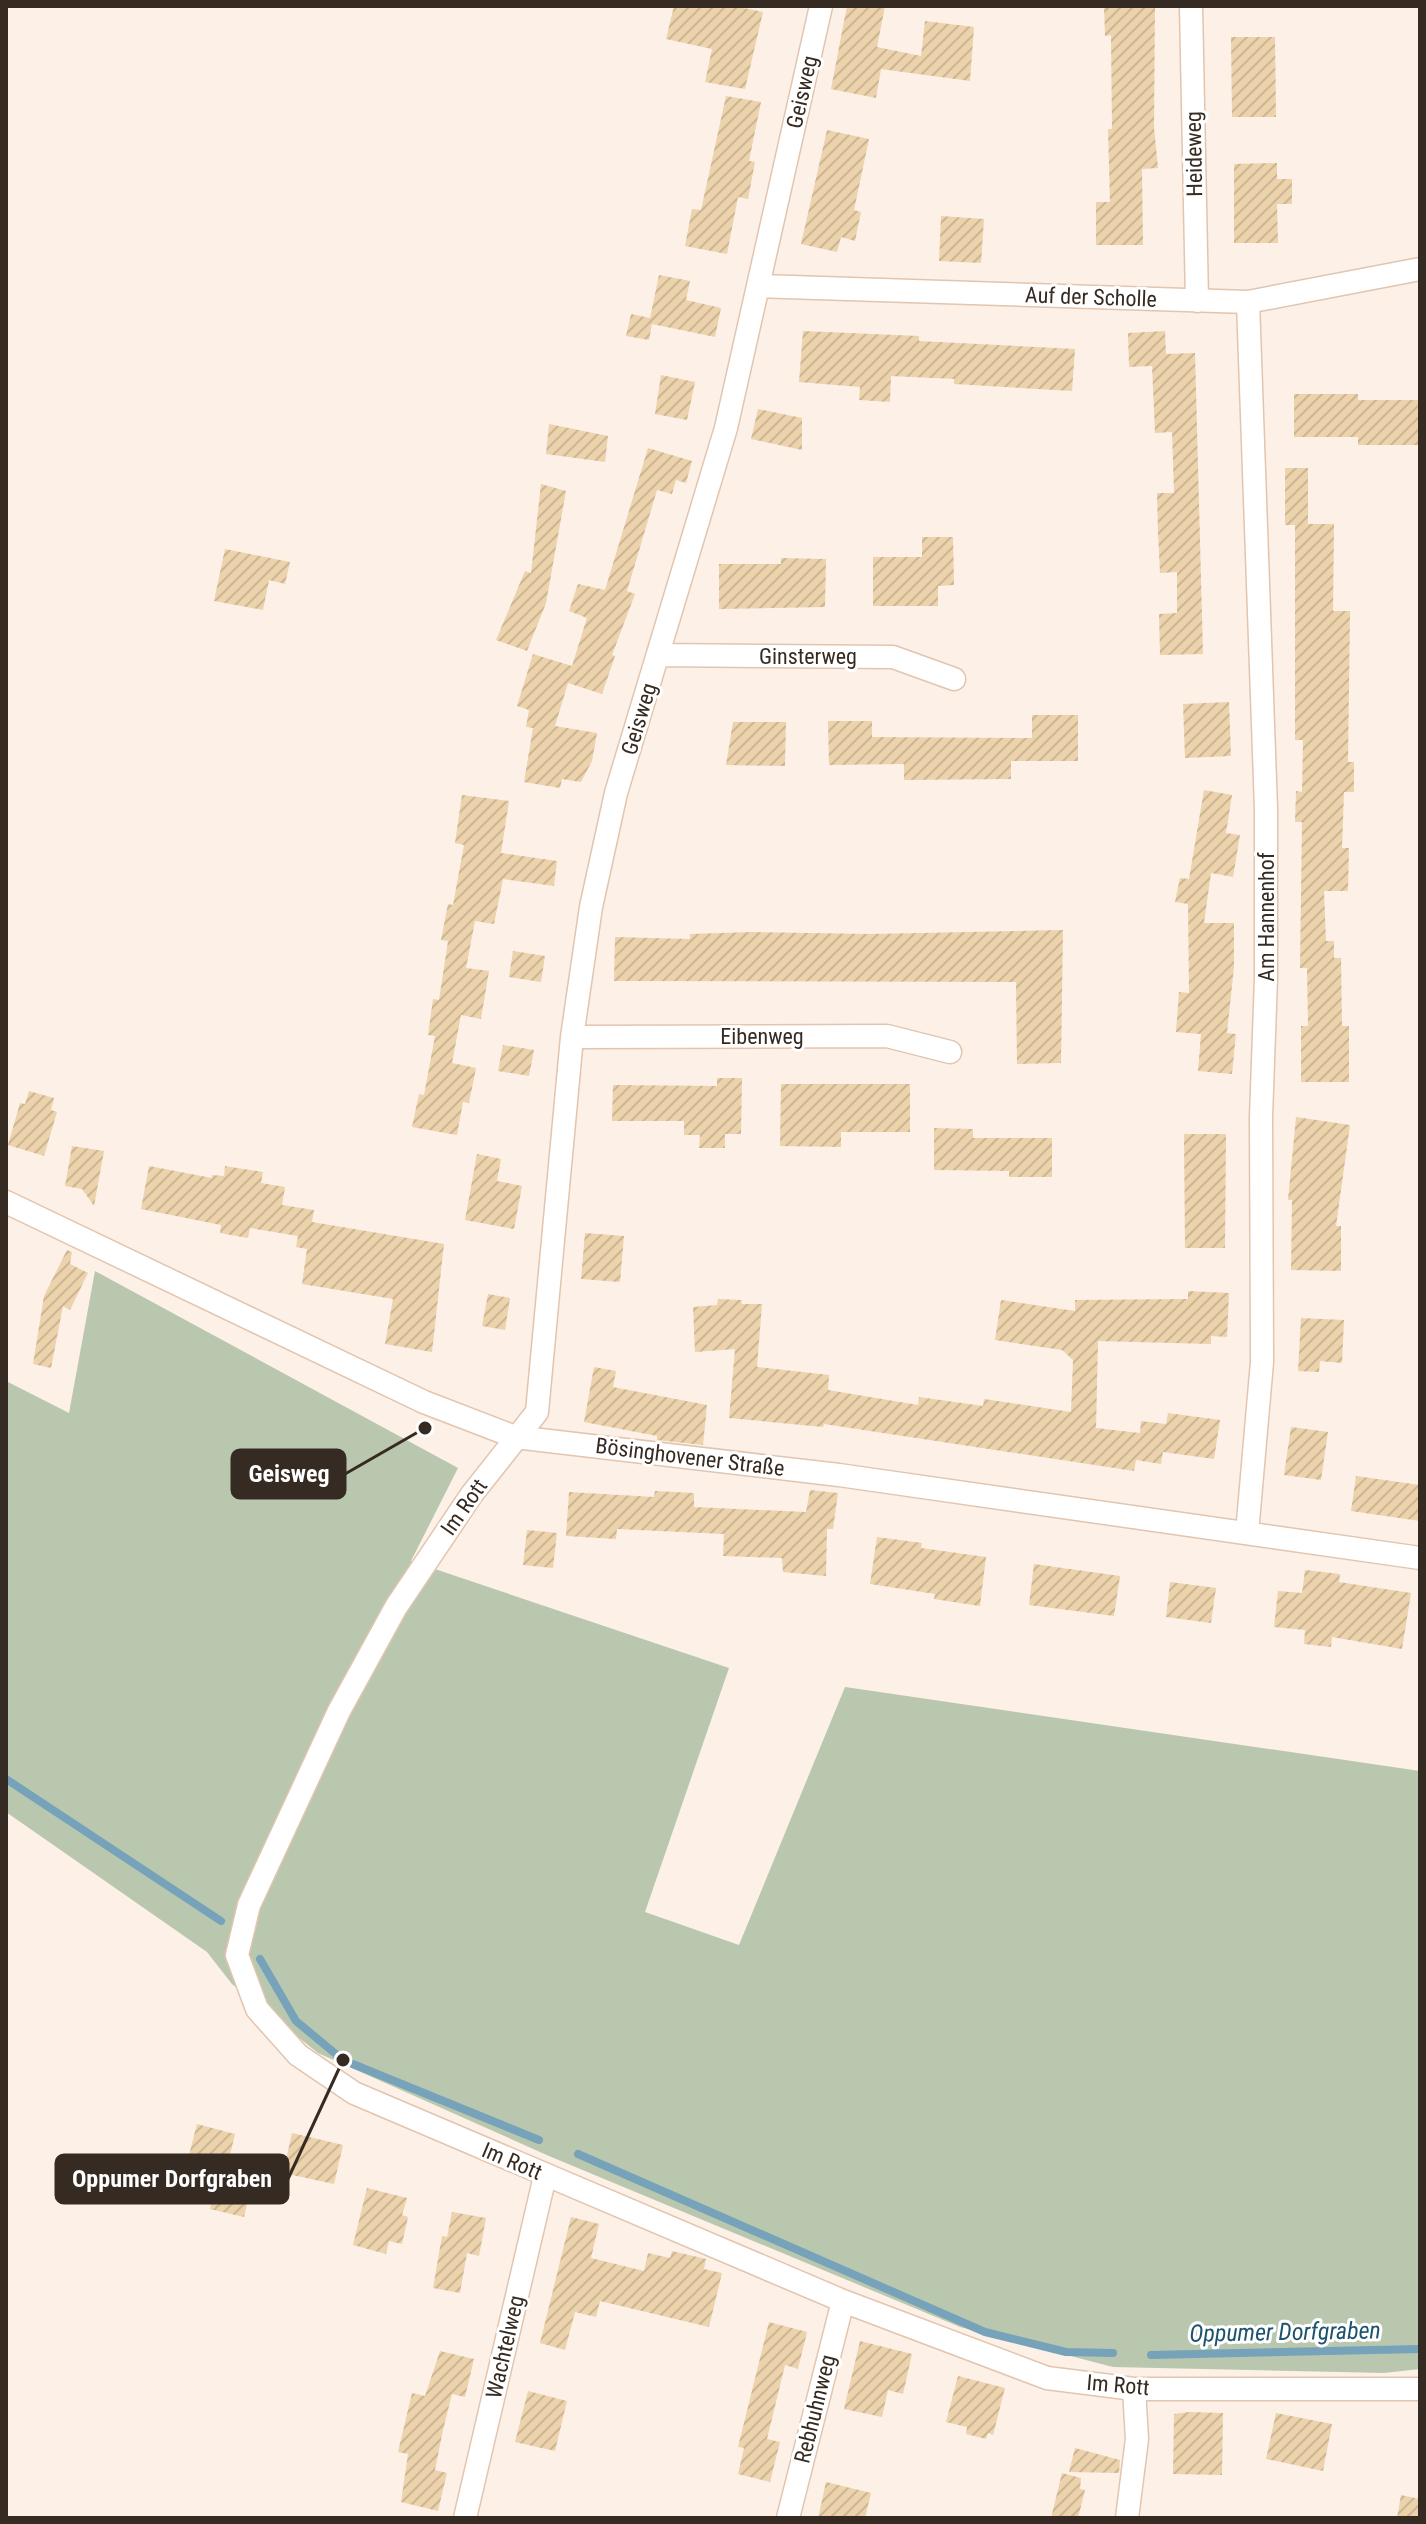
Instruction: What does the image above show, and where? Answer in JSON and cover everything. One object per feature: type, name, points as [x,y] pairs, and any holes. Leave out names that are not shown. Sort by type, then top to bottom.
[{"type":"street","name":"Geisweg","points":[[515,1437],[537,1412],[572,1037],[591,907],[613,808],[726,428],[821,6]]},
{"type":"street","name":"Heideweg","points":[[1191,6],[1197,301]]},
{"type":"street","name":"Auf der Scholle","points":[[758,286],[1248,302],[1420,269]]},
{"type":"street","name":"Am Hannenhof","points":[[1247,1533],[1262,1362],[1261,1117],[1266,978],[1266,809],[1248,302]]},
{"type":"street","name":"Ginsterweg","points":[[658,655],[893,657],[954,679]]},
{"type":"street","name":"Eibenweg","points":[[572,1037],[887,1036],[950,1052]]},
{"type":"street","name":"Bösinghovener Straße","points":[[6,1202],[424,1402],[515,1437],[839,1475],[1420,1558]]},
{"type":"street","name":"Im Rott","points":[[515,1437],[472,1494],[396,1607],[339,1711],[249,1905],[237,1955],[257,2009],[298,2055],[354,2093],[545,2176],[843,2301],[1047,2378],[1134,2389],[1420,2389]]},
{"type":"street","name":"Wachtelweg","points":[[465,2518],[545,2176]]},
{"type":"street","name":"Rebhuhnweg","points":[[788,2518],[843,2301]]},
{"type":"street","points":[[1127,2518],[1137,2439],[1134,2389]]},
{"type":"green space","points":[[95,1271],[458,1468],[411,1561],[729,1668],[645,1912],[739,1945],[845,1687],[1420,1771],[1420,2369],[1384,2373],[1113,2367],[960,2327],[549,2156],[318,2053],[232,1984],[207,1952],[6,1812],[6,1381],[69,1413]]},
{"type":"building","points":[[674,6],[734,6],[763,12],[745,89],[705,82],[712,49],[666,39]]},
{"type":"building","points":[[847,6],[885,6],[877,47],[921,56],[925,21],[974,27],[970,81],[881,69],[876,98],[831,89]]},
{"type":"building","points":[[1104,6],[1155,6],[1154,128],[1158,168],[1142,169],[1143,245],[1096,245],[1096,202],[1110,202],[1108,129],[1112,129],[1111,35],[1105,36]]},
{"type":"building","points":[[1231,37],[1275,37],[1276,117],[1232,117]]},
{"type":"building","points":[[726,96],[761,102],[749,161],[755,162],[748,199],[738,197],[727,254],[685,246],[692,209],[701,210]]},
{"type":"building","points":[[827,130],[869,139],[854,210],[861,212],[855,241],[841,237],[837,252],[801,244]]},
{"type":"building","points":[[1277,163],[1277,179],[1292,179],[1292,204],[1277,204],[1278,243],[1234,243],[1234,164]]},
{"type":"building","points":[[941,216],[984,219],[981,263],[939,261]]},
{"type":"building","points":[[659,275],[690,281],[686,300],[721,308],[715,337],[652,324],[649,340],[626,336],[631,314],[650,318]]},
{"type":"building","points":[[803,331],[919,336],[919,341],[1075,349],[1072,391],[954,384],[954,379],[891,376],[890,402],[859,400],[860,387],[799,382]]},
{"type":"building","points":[[1165,331],[1166,354],[1195,353],[1203,654],[1160,655],[1159,614],[1177,613],[1177,572],[1160,573],[1158,532],[1157,493],[1174,493],[1172,432],[1155,433],[1152,366],[1129,367],[1128,333]]},
{"type":"building","points":[[661,375],[695,382],[687,420],[655,414]]},
{"type":"building","points":[[1294,394],[1358,394],[1358,400],[1420,400],[1420,445],[1358,445],[1358,437],[1294,437]]},
{"type":"building","points":[[758,409],[802,418],[802,450],[751,439]]},
{"type":"building","points":[[549,424],[608,436],[605,462],[546,454]]},
{"type":"building","points":[[648,448],[692,461],[686,483],[676,480],[672,494],[657,490],[627,591],[635,594],[612,655],[615,656],[602,694],[568,683],[555,726],[597,733],[592,761],[581,782],[562,779],[560,788],[524,782],[533,728],[526,727],[529,710],[517,706],[533,654],[572,666],[587,618],[569,611],[578,584],[605,590]]},
{"type":"building","points":[[1285,468],[1308,468],[1308,524],[1334,524],[1333,611],[1350,611],[1348,762],[1354,762],[1354,792],[1344,792],[1342,848],[1349,848],[1348,891],[1324,891],[1326,941],[1334,941],[1334,958],[1341,958],[1342,1026],[1349,1026],[1349,1082],[1301,1082],[1301,1026],[1308,1026],[1307,968],[1300,968],[1302,822],[1295,822],[1296,791],[1302,792],[1303,740],[1295,740],[1295,525],[1285,525]]},
{"type":"building","points":[[541,484],[566,491],[546,603],[527,651],[496,640],[525,571],[531,573]]},
{"type":"building","points":[[922,537],[953,537],[954,585],[938,586],[938,606],[873,606],[873,557],[922,557]]},
{"type":"building","points":[[225,549],[290,562],[285,584],[269,580],[263,610],[214,601]]},
{"type":"building","points":[[781,558],[826,559],[825,607],[719,609],[719,564],[781,564]]},
{"type":"building","points":[[1229,702],[1231,756],[1185,758],[1183,704]]},
{"type":"building","points":[[1032,715],[1078,715],[1078,761],[1011,761],[1011,779],[904,780],[904,764],[829,765],[828,721],[872,721],[872,737],[1032,738]]},
{"type":"building","points":[[733,722],[786,722],[785,766],[726,765]]},
{"type":"building","points":[[1204,790],[1232,795],[1226,833],[1240,835],[1233,877],[1211,873],[1204,923],[1234,923],[1234,967],[1227,1033],[1236,1034],[1232,1074],[1198,1071],[1201,1034],[1176,1032],[1179,992],[1189,993],[1188,904],[1175,902],[1180,878],[1189,879]]},
{"type":"building","points":[[462,795],[509,801],[501,853],[557,861],[554,886],[503,879],[494,924],[475,921],[466,968],[489,971],[481,1019],[461,1015],[452,1063],[476,1068],[469,1103],[463,1102],[457,1135],[412,1127],[419,1094],[424,1095],[435,1036],[428,1035],[433,999],[439,1000],[448,941],[441,940],[448,904],[453,905],[464,845],[455,843]]},
{"type":"building","points":[[1063,930],[1061,1063],[1017,1064],[1016,982],[614,981],[615,937],[690,939],[690,934],[752,932],[871,934]]},
{"type":"building","points":[[513,951],[545,956],[541,982],[509,977]]},
{"type":"building","points":[[503,1045],[534,1050],[529,1076],[498,1071]]},
{"type":"building","points":[[717,1078],[742,1078],[741,1134],[725,1134],[725,1148],[699,1148],[700,1135],[684,1135],[684,1121],[612,1121],[613,1085],[717,1086]]},
{"type":"building","points":[[781,1084],[910,1084],[910,1132],[841,1132],[841,1147],[780,1146]]},
{"type":"building","points":[[29,1091],[54,1098],[51,1110],[57,1112],[44,1156],[8,1145],[20,1103],[25,1104]]},
{"type":"building","points":[[1296,1117],[1350,1125],[1336,1226],[1341,1226],[1341,1271],[1291,1270],[1292,1200],[1288,1200]]},
{"type":"building","points":[[934,1128],[973,1129],[973,1138],[1052,1138],[1052,1177],[1009,1177],[1009,1171],[934,1170]]},
{"type":"building","points":[[1184,1134],[1226,1134],[1225,1248],[1185,1248]]},
{"type":"building","points":[[72,1146],[104,1151],[94,1206],[82,1189],[65,1186]]},
{"type":"building","points":[[477,1154],[501,1159],[497,1181],[522,1186],[514,1229],[465,1220]]},
{"type":"building","points":[[149,1166],[212,1178],[212,1175],[224,1176],[225,1166],[263,1172],[261,1183],[285,1187],[282,1205],[314,1210],[312,1222],[444,1244],[432,1352],[385,1344],[393,1299],[302,1284],[307,1249],[296,1247],[298,1236],[250,1228],[248,1238],[220,1233],[221,1225],[141,1209]]},
{"type":"building","points":[[585,1233],[624,1236],[620,1282],[581,1279]]},
{"type":"building","points":[[67,1250],[72,1252],[70,1264],[88,1273],[70,1310],[63,1306],[51,1368],[33,1364],[44,1296]]},
{"type":"building","points":[[1188,1291],[1229,1293],[1227,1337],[1211,1336],[1211,1344],[1098,1341],[1096,1428],[1140,1433],[1141,1421],[1166,1424],[1168,1413],[1220,1420],[1214,1459],[1163,1452],[1161,1464],[1136,1460],[1134,1471],[824,1424],[823,1427],[729,1418],[735,1349],[695,1352],[693,1307],[717,1305],[718,1299],[741,1300],[742,1304],[762,1304],[757,1367],[829,1375],[828,1390],[918,1405],[919,1397],[983,1406],[984,1399],[1071,1412],[1073,1360],[1062,1350],[995,1340],[1001,1300],[1075,1311],[1075,1300],[1188,1299]]},
{"type":"building","points":[[488,1294],[510,1298],[505,1330],[482,1326]]},
{"type":"building","points":[[1301,1318],[1344,1320],[1342,1363],[1320,1361],[1319,1372],[1298,1371]]},
{"type":"building","points":[[594,1367],[616,1371],[613,1387],[707,1405],[703,1445],[657,1440],[657,1436],[584,1422]]},
{"type":"building","points":[[1291,1427],[1328,1432],[1321,1480],[1284,1475]]},
{"type":"building","points":[[1356,1476],[1420,1485],[1420,1521],[1351,1511]]},
{"type":"building","points":[[810,1490],[838,1493],[833,1529],[827,1529],[826,1576],[783,1572],[782,1558],[723,1556],[724,1534],[617,1529],[616,1539],[566,1536],[569,1492],[654,1497],[655,1491],[694,1493],[694,1507],[806,1512]]},
{"type":"building","points":[[527,1530],[557,1533],[553,1568],[523,1565]]},
{"type":"building","points":[[877,1537],[922,1543],[921,1548],[986,1557],[980,1606],[934,1599],[935,1594],[870,1584]]},
{"type":"building","points":[[1034,1564],[1120,1576],[1114,1616],[1029,1605]]},
{"type":"building","points":[[1305,1570],[1340,1574],[1339,1582],[1411,1593],[1402,1649],[1332,1637],[1331,1647],[1304,1644],[1305,1630],[1274,1627],[1278,1591],[1302,1593]]},
{"type":"building","points":[[1170,1582],[1216,1588],[1211,1623],[1166,1617]]},
{"type":"building","points":[[197,2124],[235,2134],[230,2155],[257,2162],[244,2217],[210,2209],[219,2171],[187,2163]]},
{"type":"building","points":[[292,2133],[343,2145],[334,2184],[283,2173]]},
{"type":"building","points":[[367,2188],[407,2198],[402,2215],[408,2217],[402,2244],[389,2241],[386,2254],[353,2245]]},
{"type":"building","points":[[452,2212],[486,2218],[479,2256],[467,2253],[460,2293],[433,2288],[442,2236],[447,2237]]},
{"type":"building","points":[[571,2217],[599,2224],[591,2258],[644,2271],[648,2253],[670,2258],[672,2251],[706,2259],[704,2269],[722,2273],[709,2327],[600,2301],[596,2317],[575,2312],[565,2350],[540,2343]]},
{"type":"building","points":[[769,2322],[807,2332],[798,2369],[785,2365],[767,2439],[780,2442],[770,2482],[738,2474],[744,2448],[738,2447]]},
{"type":"building","points":[[860,2341],[912,2354],[903,2394],[888,2390],[882,2417],[844,2409]]},
{"type":"building","points":[[440,2351],[474,2359],[465,2397],[452,2394],[443,2430],[435,2470],[447,2473],[438,2511],[401,2502],[408,2454],[398,2452],[412,2393],[425,2396]]},
{"type":"building","points":[[958,2376],[1005,2388],[993,2435],[988,2433],[986,2439],[966,2434],[967,2427],[946,2422]]},
{"type":"building","points":[[528,2391],[567,2401],[555,2451],[515,2442]]},
{"type":"building","points":[[1223,2413],[1222,2475],[1173,2474],[1174,2414]]},
{"type":"building","points":[[1276,2413],[1332,2424],[1323,2471],[1266,2459]]},
{"type":"building","points":[[1075,2448],[1120,2460],[1119,2473],[1069,2472]]},
{"type":"building","points":[[1062,2473],[1081,2478],[1080,2489],[1085,2490],[1078,2518],[1051,2518]]},
{"type":"building","points":[[826,2482],[871,2493],[865,2518],[818,2518]]},
{"type":"building","points":[[1401,2495],[1420,2499],[1420,2518],[1397,2518]]},
{"type":"waterway","name":"Oppumer Dorfgraben","points":[[6,1779],[221,1921]]},
{"type":"waterway","name":"Oppumer Dorfgraben","points":[[260,1959],[296,2021],[343,2060],[539,2140]]},
{"type":"waterway","name":"Oppumer Dorfgraben","points":[[578,2154],[985,2332],[1066,2352],[1113,2353]]},
{"type":"waterway","name":"Oppumer Dorfgraben","points":[[1151,2355],[1420,2349]]},
{"type":"place","name":"Geisweg","points":[[425,1428]]},
{"type":"place","name":"Oppumer Dorfgraben","points":[[343,2060]]}]
